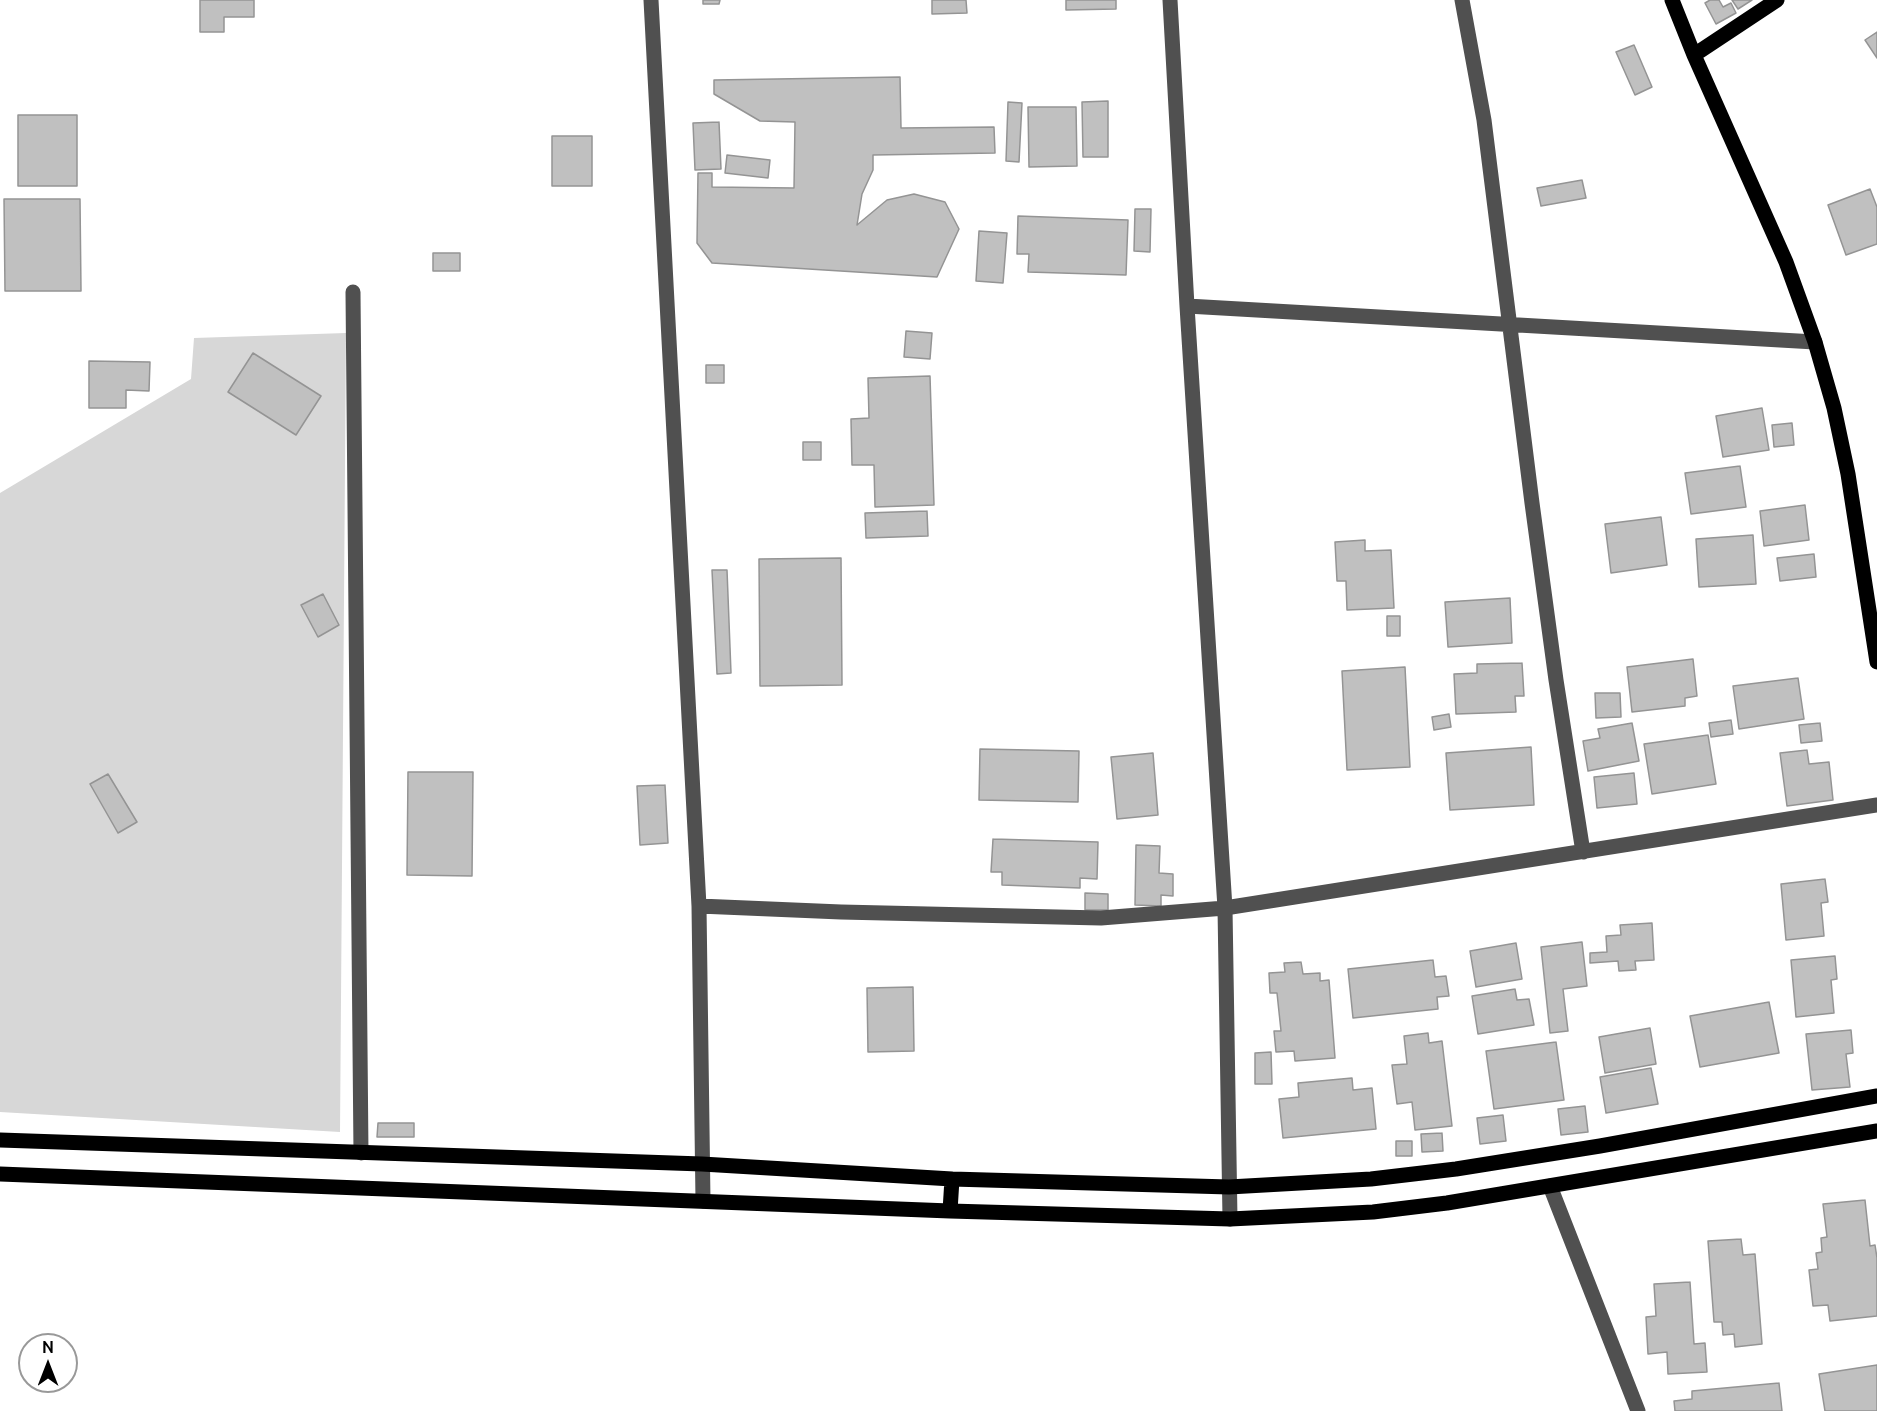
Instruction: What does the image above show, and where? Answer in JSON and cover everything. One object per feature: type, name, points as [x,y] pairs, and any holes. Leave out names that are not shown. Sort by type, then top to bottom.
[{"type":"main road","points":[[1672,0],[1786,262],[1815,342],[1834,408],[1848,474],[1877,662]]},
{"type":"main road","points":[[1694,55],[1777,0]]},
{"type":"main road","points":[[0,1140],[702,1164],[952,1179],[1229,1187],[1371,1179],[1456,1169],[1600,1146],[1877,1096]]},
{"type":"main road","points":[[0,1174],[950,1211],[1230,1219],[1373,1212],[1447,1203],[1877,1131]]},
{"type":"main road","points":[[950,1211],[952,1179]]},
{"type":"street","points":[[651,0],[699,906],[703,1200]]},
{"type":"street","points":[[1170,0],[1225,908],[1230,1219]]},
{"type":"street","points":[[1462,0],[1484,120],[1555,668],[1583,852]]},
{"type":"street","points":[[353,292],[361,1153]]},
{"type":"street","points":[[1187,306],[1815,342]]},
{"type":"street","points":[[699,906],[1101,918],[1225,908],[1877,805]]},
{"type":"street","points":[[1550,1186],[1638,1411]]},
{"type":"shaded area","points":[[346,333],[340,1132],[0,1112],[0,493],[191,379],[194,338]]},
{"type":"building","points":[[200,0],[254,0],[254,17],[224,17],[224,32],[200,32]]},
{"type":"building","points":[[703,0],[720,0],[719,4],[703,4]]},
{"type":"building","points":[[932,0],[966,0],[967,13],[932,14]]},
{"type":"building","points":[[1066,0],[1116,0],[1116,9],[1066,10]]},
{"type":"building","points":[[1710,0],[1719,0],[1723,7],[1731,3],[1736,13],[1716,24],[1705,3]]},
{"type":"building","points":[[1732,0],[1752,0],[1738,9]]},
{"type":"building","points":[[1877,32],[1877,58],[1865,40]]},
{"type":"building","points":[[1634,45],[1652,87],[1635,95],[1616,52]]},
{"type":"building","points":[[900,77],[901,128],[994,127],[995,153],[873,155],[873,170],[862,194],[857,225],[887,200],[914,194],[945,202],[959,229],[937,277],[712,263],[697,243],[698,173],[712,173],[712,187],[794,188],[795,122],[760,121],[714,94],[714,80]]},
{"type":"building","points":[[1108,101],[1108,157],[1083,157],[1082,102]]},
{"type":"building","points":[[1008,102],[1022,103],[1019,162],[1006,161]]},
{"type":"building","points":[[1028,107],[1076,107],[1077,166],[1029,167]]},
{"type":"building","points":[[18,115],[77,115],[77,186],[18,186]]},
{"type":"building","points":[[719,122],[721,169],[695,170],[693,123]]},
{"type":"building","points":[[552,136],[592,136],[592,186],[552,186]]},
{"type":"building","points":[[727,155],[770,160],[768,178],[725,173]]},
{"type":"building","points":[[1582,180],[1586,198],[1541,206],[1537,188]]},
{"type":"building","points":[[1870,189],[1877,207],[1877,244],[1846,255],[1828,205]]},
{"type":"building","points":[[4,199],[80,199],[81,291],[5,291]]},
{"type":"building","points":[[1135,209],[1151,209],[1150,252],[1134,251]]},
{"type":"building","points":[[1018,216],[1128,220],[1126,275],[1028,272],[1029,254],[1017,254]]},
{"type":"building","points":[[979,231],[1007,233],[1003,283],[976,281]]},
{"type":"building","points":[[433,253],[460,253],[460,271],[433,271]]},
{"type":"building","points":[[906,331],[932,333],[930,359],[904,357]]},
{"type":"building","points":[[253,353],[321,396],[296,435],[228,392]]},
{"type":"building","points":[[89,361],[150,362],[149,391],[126,390],[126,408],[89,408]]},
{"type":"building","points":[[706,365],[724,365],[724,383],[706,383]]},
{"type":"building","points":[[930,376],[934,505],[875,507],[874,465],[852,465],[851,419],[869,418],[868,378]]},
{"type":"building","points":[[1762,408],[1769,450],[1723,457],[1716,416]]},
{"type":"building","points":[[1792,423],[1794,445],[1774,447],[1772,425]]},
{"type":"building","points":[[803,442],[821,442],[821,460],[803,460]]},
{"type":"building","points":[[1740,466],[1746,507],[1691,514],[1685,473]]},
{"type":"building","points":[[1805,505],[1809,540],[1764,546],[1760,511]]},
{"type":"building","points":[[927,511],[928,536],[866,538],[865,513]]},
{"type":"building","points":[[1661,517],[1667,565],[1611,573],[1605,524]]},
{"type":"building","points":[[1753,535],[1756,584],[1699,587],[1696,539]]},
{"type":"building","points":[[1365,540],[1365,551],[1391,550],[1394,608],[1347,610],[1346,581],[1337,581],[1335,542]]},
{"type":"building","points":[[1814,554],[1816,577],[1780,581],[1777,558]]},
{"type":"building","points":[[841,558],[842,685],[760,686],[759,559]]},
{"type":"building","points":[[712,570],[727,570],[731,673],[717,674]]},
{"type":"building","points":[[323,594],[339,625],[318,637],[301,605]]},
{"type":"building","points":[[1510,598],[1512,643],[1448,647],[1445,602]]},
{"type":"building","points":[[1387,616],[1400,616],[1400,636],[1387,636]]},
{"type":"building","points":[[1693,659],[1697,696],[1685,698],[1685,706],[1632,712],[1627,667]]},
{"type":"building","points":[[1522,663],[1524,696],[1515,696],[1516,712],[1456,714],[1454,674],[1477,673],[1477,664]]},
{"type":"building","points":[[1405,667],[1410,767],[1347,770],[1342,671]]},
{"type":"building","points":[[1798,678],[1804,719],[1739,729],[1733,686]]},
{"type":"building","points":[[1595,693],[1620,693],[1621,717],[1596,718]]},
{"type":"building","points":[[1449,714],[1451,727],[1434,730],[1432,717]]},
{"type":"building","points":[[1731,720],[1733,734],[1711,737],[1709,723]]},
{"type":"building","points":[[1632,723],[1639,761],[1588,771],[1583,741],[1600,738],[1598,729]]},
{"type":"building","points":[[1820,723],[1822,741],[1801,743],[1799,725]]},
{"type":"building","points":[[1708,735],[1716,784],[1652,794],[1644,744]]},
{"type":"building","points":[[1531,747],[1534,805],[1450,810],[1446,753]]},
{"type":"building","points":[[980,749],[1079,751],[1078,802],[979,800]]},
{"type":"building","points":[[1807,750],[1809,764],[1829,762],[1833,800],[1787,806],[1780,753]]},
{"type":"building","points":[[1153,753],[1158,815],[1117,819],[1111,757]]},
{"type":"building","points":[[408,772],[473,772],[472,876],[407,875]]},
{"type":"building","points":[[1634,773],[1637,804],[1597,808],[1594,777]]},
{"type":"building","points":[[108,774],[137,822],[118,833],[90,784]]},
{"type":"building","points":[[665,785],[668,843],[640,845],[637,786]]},
{"type":"building","points":[[993,839],[1098,842],[1097,879],[1080,878],[1080,888],[1002,885],[1002,872],[991,872]]},
{"type":"building","points":[[1136,845],[1160,846],[1159,873],[1173,874],[1173,896],[1161,895],[1161,906],[1135,905]]},
{"type":"building","points":[[1825,879],[1828,902],[1821,903],[1824,936],[1786,940],[1781,884]]},
{"type":"building","points":[[1085,893],[1108,894],[1108,910],[1085,910]]},
{"type":"building","points":[[1652,923],[1654,960],[1635,961],[1636,970],[1619,971],[1618,961],[1590,963],[1590,953],[1607,952],[1606,936],[1621,935],[1620,925]]},
{"type":"building","points":[[1582,942],[1587,986],[1563,989],[1568,1031],[1550,1033],[1541,947]]},
{"type":"building","points":[[1516,943],[1522,979],[1476,987],[1470,951]]},
{"type":"building","points":[[1835,956],[1837,979],[1831,980],[1834,1013],[1796,1017],[1791,960]]},
{"type":"building","points":[[1433,960],[1435,977],[1446,976],[1449,996],[1437,997],[1438,1009],[1353,1018],[1348,969]]},
{"type":"building","points":[[1301,962],[1303,974],[1320,973],[1320,981],[1329,980],[1335,1058],[1295,1061],[1294,1051],[1276,1052],[1274,1031],[1281,1031],[1277,993],[1270,993],[1269,973],[1285,972],[1284,963]]},
{"type":"building","points":[[913,987],[914,1051],[868,1052],[867,988]]},
{"type":"building","points":[[1515,989],[1517,1000],[1529,999],[1534,1025],[1478,1034],[1472,996]]},
{"type":"building","points":[[1769,1002],[1779,1053],[1700,1067],[1690,1016]]},
{"type":"building","points":[[1650,1028],[1656,1064],[1605,1073],[1599,1037]]},
{"type":"building","points":[[1851,1030],[1853,1053],[1846,1054],[1850,1087],[1812,1090],[1806,1034]]},
{"type":"building","points":[[1428,1033],[1429,1043],[1442,1041],[1452,1126],[1415,1130],[1412,1102],[1397,1104],[1392,1065],[1407,1064],[1404,1036]]},
{"type":"building","points":[[1556,1042],[1564,1100],[1494,1109],[1486,1051]]},
{"type":"building","points":[[1271,1052],[1272,1084],[1255,1084],[1255,1053]]},
{"type":"building","points":[[1651,1068],[1658,1104],[1606,1113],[1600,1077]]},
{"type":"building","points":[[1352,1078],[1353,1090],[1372,1088],[1376,1129],[1283,1138],[1279,1099],[1299,1097],[1298,1083]]},
{"type":"building","points":[[1585,1106],[1588,1132],[1561,1135],[1558,1109]]},
{"type":"building","points":[[1503,1115],[1506,1141],[1480,1144],[1477,1118]]},
{"type":"building","points":[[378,1123],[414,1123],[414,1137],[377,1137]]},
{"type":"building","points":[[1442,1133],[1443,1151],[1422,1152],[1421,1134]]},
{"type":"building","points":[[1396,1141],[1412,1141],[1412,1156],[1396,1156]]},
{"type":"building","points":[[1865,1200],[1870,1246],[1875,1245],[1877,1258],[1877,1316],[1830,1321],[1828,1305],[1813,1306],[1809,1270],[1818,1269],[1816,1253],[1822,1252],[1821,1238],[1827,1237],[1823,1204]]},
{"type":"building","points":[[1741,1239],[1743,1255],[1755,1254],[1762,1344],[1735,1347],[1734,1334],[1723,1335],[1722,1322],[1714,1322],[1708,1241]]},
{"type":"building","points":[[1690,1282],[1694,1344],[1705,1343],[1707,1372],[1668,1374],[1667,1352],[1648,1354],[1646,1317],[1656,1316],[1654,1284]]},
{"type":"building","points":[[1877,1365],[1877,1411],[1825,1411],[1819,1374]]},
{"type":"building","points":[[1779,1383],[1782,1411],[1675,1411],[1674,1401],[1692,1399],[1692,1391]]}]
